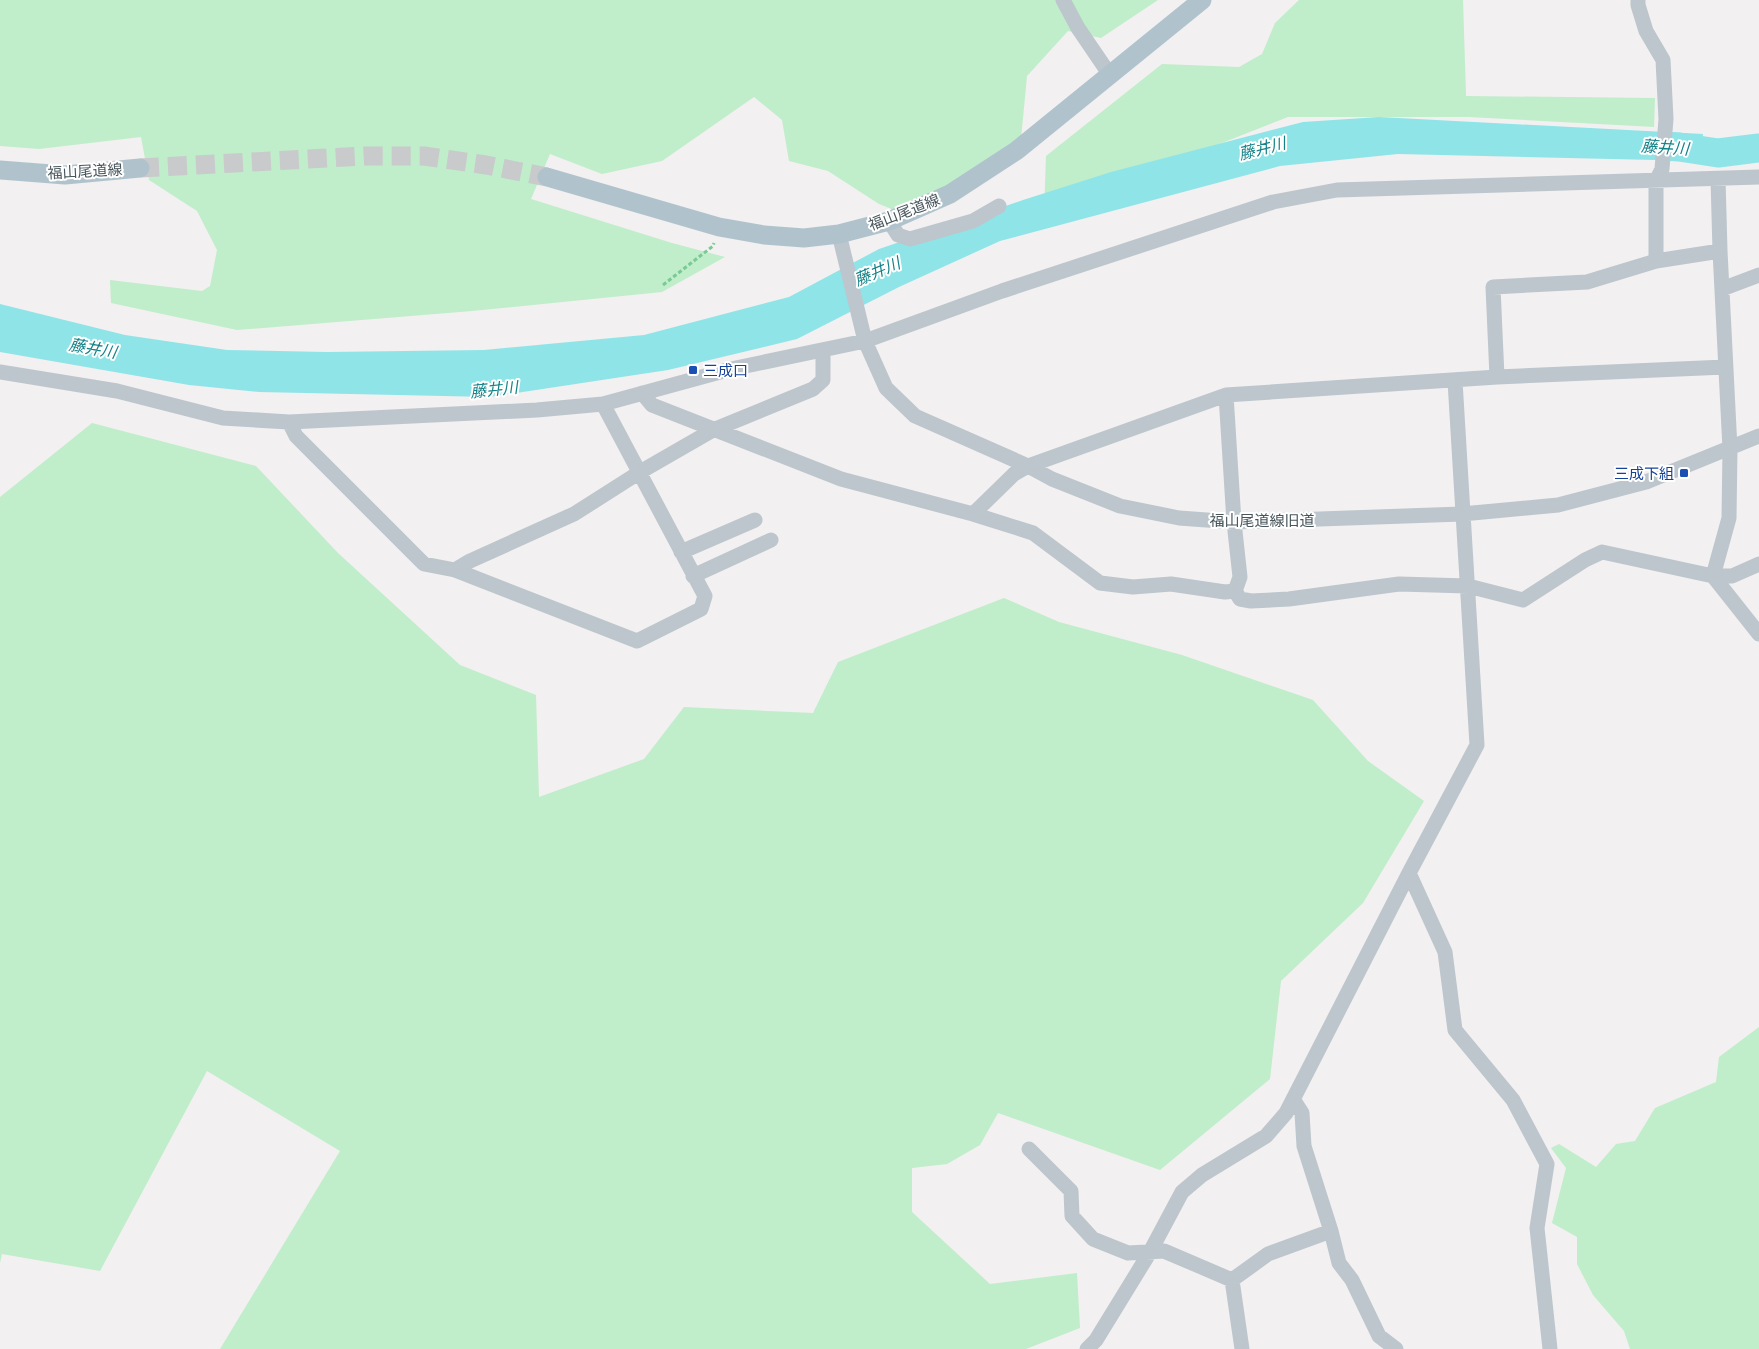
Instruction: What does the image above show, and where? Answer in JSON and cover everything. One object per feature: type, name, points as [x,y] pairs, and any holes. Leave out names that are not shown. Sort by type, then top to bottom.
[{"type":"main road","name":"福山尾道線","points":[[547,177],[719,227],[764,235],[804,238],[839,234],[889,221],[950,194],[1016,151],[1202,0]]},
{"type":"main road","name":"福山尾道線","points":[[0,170],[64,175],[140,168]]},
{"type":"street","points":[[1063,0],[1078,28],[1110,75]]},
{"type":"street","points":[[1638,0],[1646,32],[1663,60],[1666,119],[1659,175],[1656,261]]},
{"type":"street","points":[[0,372],[117,391],[223,418],[289,422],[537,410],[603,404],[731,369],[865,341],[1002,291],[1273,202],[1337,190],[1659,175],[1718,179],[1759,177]]},
{"type":"street","points":[[1713,576],[1729,518],[1730,449],[1718,179]]},
{"type":"street","points":[[889,221],[898,235],[910,239],[973,221],[999,206]]},
{"type":"street","name":"福山尾道線旧道","points":[[839,234],[865,341],[886,388],[915,416],[1028,466],[1052,479],[1120,506],[1179,518],[1234,522],[1462,514],[1558,505],[1646,482],[1759,436]]},
{"type":"street","points":[[1498,376],[1493,287],[1587,282],[1656,261],[1720,252]]},
{"type":"street","points":[[1722,289],[1759,275]]},
{"type":"street","points":[[455,570],[470,561],[574,514],[640,472],[713,430],[813,389],[824,380],[823,351]]},
{"type":"street","points":[[973,514],[1014,474],[1028,466],[1226,395],[1455,381],[1498,376],[1725,367]]},
{"type":"street","points":[[1087,1349],[1096,1340],[1150,1252],[1182,1192],[1202,1175],[1266,1136],[1286,1113],[1408,872],[1477,745],[1455,381]]},
{"type":"street","points":[[642,392],[652,405],[841,479],[973,514],[1033,533],[1100,583],[1133,587],[1171,584],[1225,592],[1235,591]]},
{"type":"street","points":[[1226,395],[1234,522],[1240,577],[1235,591]]},
{"type":"street","points":[[289,422],[296,436],[424,564],[455,570],[637,641],[701,609],[705,596],[603,404]]},
{"type":"street","points":[[680,552],[755,520]]},
{"type":"street","points":[[693,576],[771,540]]},
{"type":"street","points":[[1235,591],[1240,599],[1251,601],[1289,599],[1399,584],[1468,586],[1523,600],[1585,560],[1602,552],[1713,576],[1732,576],[1759,564]]},
{"type":"street","points":[[1713,576],[1759,634]]},
{"type":"street","points":[[1408,872],[1445,952],[1455,1030],[1512,1100],[1547,1164],[1537,1228],[1550,1349]]},
{"type":"street","points":[[1293,1099],[1302,1113],[1304,1146],[1331,1231],[1339,1263],[1352,1280],[1379,1336],[1396,1349]]},
{"type":"street","points":[[1029,1149],[1071,1191],[1072,1216],[1093,1239],[1128,1253],[1164,1252],[1232,1280]]},
{"type":"street","points":[[1232,1280],[1268,1254],[1331,1231]]},
{"type":"street","points":[[1232,1280],[1242,1349]]},
{"type":"path","points":[[663,285],[713,246],[719,227]]},
{"type":"green space","points":[[0,0],[1158,0],[1101,38],[1068,31],[1027,76],[1021,139],[917,219],[879,204],[828,171],[789,161],[782,120],[754,97],[662,161],[602,174],[550,154],[531,199],[672,243],[725,257],[662,292],[472,311],[237,330],[111,303],[110,280],[202,291],[210,286],[217,250],[197,211],[149,180],[141,137],[39,149],[0,146]]},
{"type":"green space","points":[[1299,0],[1463,0],[1466,96],[1655,98],[1654,127],[1469,117],[1288,117],[1044,213],[1046,156],[1162,64],[1239,67],[1262,54],[1275,23]]},
{"type":"green space","points":[[92,423],[256,466],[338,553],[460,665],[536,695],[539,797],[644,759],[684,707],[813,713],[838,662],[1004,598],[1059,622],[1182,655],[1313,700],[1368,761],[1424,801],[1363,903],[1281,981],[1270,1079],[1160,1170],[998,1113],[980,1145],[947,1164],[912,1168],[912,1212],[990,1284],[1077,1273],[1080,1328],[1026,1349],[220,1349],[340,1151],[207,1071],[100,1271],[2,1254],[0,1263],[0,497]]},
{"type":"green space","points":[[1759,1027],[1759,1349],[1630,1349],[1624,1331],[1593,1295],[1577,1264],[1577,1237],[1552,1223],[1566,1168],[1551,1148],[1559,1144],[1596,1167],[1616,1144],[1635,1141],[1655,1108],[1716,1082],[1719,1057]]},
{"type":"water","points":[[1379,117],[1703,134],[1699,161],[1398,154],[1280,166],[1000,241],[899,287],[797,339],[668,370],[489,397],[259,392],[189,385],[0,352],[0,304],[125,335],[227,350],[327,352],[484,350],[644,335],[789,297],[879,249],[1111,172],[1303,122]]},
{"type":"waterway","name":"藤井川","points":[[1662,146],[1718,153],[1759,148]]},
{"type":"tunnel","points":[[140,168],[366,156],[424,156],[486,165],[547,177]]},
{"type":"place","name":"三成口","points":[[693,370]]},
{"type":"place","name":"三成下組","points":[[1684,473]]}]
